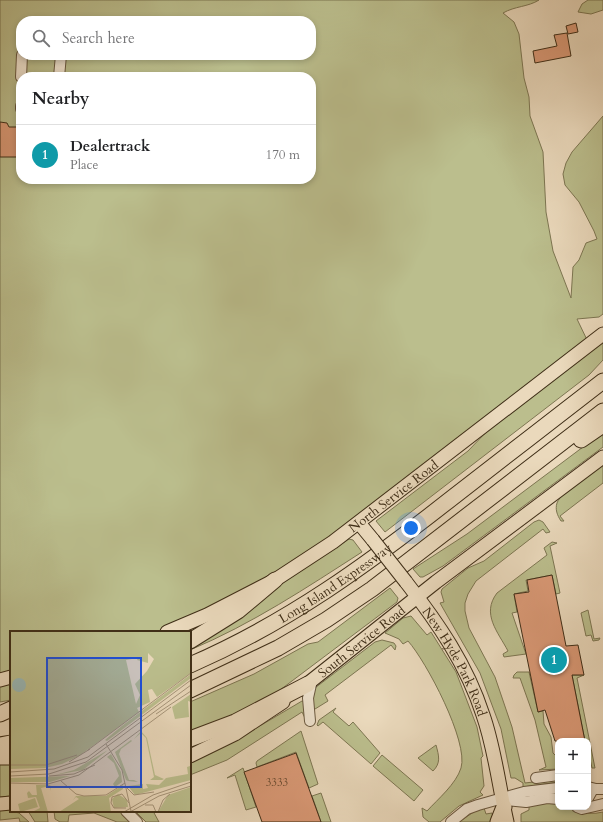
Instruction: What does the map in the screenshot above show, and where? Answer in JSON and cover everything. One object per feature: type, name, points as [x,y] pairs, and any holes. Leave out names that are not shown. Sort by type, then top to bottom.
[{"type":"highway","name":"Long Island Expressway","points":[[191,665],[268,627],[334,586],[381,554],[603,381]]},
{"type":"highway","name":"Long Island Expressway","points":[[191,690],[252,662],[332,616],[395,573],[603,411]]},
{"type":"highway","points":[[541,460],[568,449],[603,425]]},
{"type":"highway","points":[[191,640],[238,611],[275,580]]},
{"type":"highway","points":[[191,739],[235,722],[310,682]]},
{"type":"highway","points":[[0,714],[10,709]]},
{"type":"highway","points":[[0,720],[10,718]]},
{"type":"highway","points":[[0,745],[10,743]]},
{"type":"highway","points":[[498,822],[503,803]]},
{"type":"main road","name":"North Service Road","points":[[169,631],[207,615],[275,580],[359,522],[603,334]]},
{"type":"main road","name":"South Service Road","points":[[191,756],[235,734],[275,709],[418,596],[603,457]]},
{"type":"main road","name":"New Hyde Park Road","points":[[359,522],[418,596],[446,635],[478,700],[489,737],[507,822]]},
{"type":"main road","points":[[0,680],[10,677]]},
{"type":"main road","points":[[0,804],[10,803]]},
{"type":"street","points":[[21,72],[22,60]]},
{"type":"street","points":[[59,72],[60,60]]},
{"type":"street","points":[[310,682],[308,698],[310,721]]},
{"type":"street","points":[[536,778],[555,775]]},
{"type":"street","points":[[503,803],[524,792],[555,788]]},
{"type":"street","points":[[591,807],[602,805],[592,792]]},
{"type":"street","points":[[451,822],[472,807],[526,802],[547,798],[555,799]]},
{"type":"street","points":[[127,812],[136,822]]},
{"type":"green space","points":[[0,0],[539,0],[503,13],[514,22],[519,34],[524,78],[529,97],[530,116],[543,152],[546,212],[553,251],[571,298],[573,267],[579,260],[586,243],[597,239],[579,202],[565,185],[563,174],[566,163],[572,152],[603,116],[603,314],[599,317],[577,319],[589,344],[333,542],[169,631],[10,631],[10,677],[0,680]]},
{"type":"green space","points":[[588,0],[603,0],[603,10],[591,14],[578,12],[582,4]]},
{"type":"green space","points":[[603,341],[603,360],[589,375],[385,532],[376,521],[468,451],[491,427]]},
{"type":"green space","points":[[603,432],[603,447],[443,566],[423,577],[420,577],[413,569],[467,534]]},
{"type":"green space","points":[[603,465],[603,483],[560,516],[564,521],[561,521],[557,514],[556,508],[560,498],[577,482]]},
{"type":"green space","points":[[539,520],[543,522],[550,532],[546,533],[543,529],[476,581],[468,594],[465,603],[465,611],[469,628],[495,677],[512,727],[525,783],[555,779],[555,782],[523,787],[523,783],[515,778],[511,778],[501,729],[480,673],[440,603],[444,602],[441,592],[442,589],[468,568],[484,561],[534,522]]},
{"type":"green space","points":[[349,539],[353,540],[362,552],[299,592],[235,629],[191,650],[191,643]]},
{"type":"green space","points":[[552,542],[557,543],[550,546],[560,593],[556,594],[552,575],[526,580],[528,591],[514,594],[517,612],[512,613],[526,654],[504,657],[503,654],[508,651],[493,623],[491,616],[492,601],[497,593],[547,555],[544,548]]},
{"type":"green space","points":[[390,588],[398,598],[397,602],[268,699],[231,719],[191,733],[191,702],[254,674],[308,644],[318,642]]},
{"type":"green space","points":[[588,610],[594,639],[600,638],[599,640],[593,641],[591,635],[586,636],[581,613]]},
{"type":"green space","points":[[411,616],[427,635],[431,632],[456,672],[477,727],[483,756],[481,758],[484,786],[480,792],[483,795],[459,806],[440,822],[429,822],[423,817],[422,808],[427,811],[455,780],[461,768],[462,756],[459,740],[444,702],[435,683],[416,651],[408,641],[403,644],[399,639],[385,633],[403,618]]},
{"type":"green space","points":[[382,640],[394,643],[396,646],[395,650],[391,645],[325,695],[328,701],[315,709],[310,704],[315,688],[375,642]]},
{"type":"green space","points":[[517,672],[529,672],[538,712],[543,711],[544,724],[551,737],[553,753],[555,755],[555,769],[539,770],[546,767],[535,720],[520,678],[513,678]]},
{"type":"green space","points":[[572,675],[584,675],[577,678],[589,738],[584,738]]},
{"type":"green space","points":[[10,682],[10,700],[0,702],[0,684]]},
{"type":"green space","points":[[302,701],[305,702],[305,718],[302,712],[227,760],[191,775],[191,763],[231,743]]},
{"type":"green space","points":[[336,708],[333,712],[349,726],[353,722],[380,753],[371,764],[323,722],[318,726],[317,725],[319,720]]},
{"type":"green space","points":[[301,731],[318,784],[309,788],[296,752],[257,767],[256,763]]},
{"type":"green space","points":[[436,745],[439,759],[436,768],[433,771],[418,758]]},
{"type":"green space","points":[[591,748],[595,768],[592,768],[591,764]]},
{"type":"green space","points":[[382,755],[423,790],[414,801],[373,766]]},
{"type":"green space","points":[[10,761],[10,796],[0,797],[0,762]]},
{"type":"green space","points":[[243,768],[256,807],[246,810],[235,775],[227,778]]},
{"type":"green space","points":[[321,793],[331,822],[321,822],[312,796]]},
{"type":"green space","points":[[546,802],[555,804],[555,810],[575,810],[584,813],[603,812],[603,822],[521,822],[521,814],[529,810],[529,806]]},
{"type":"green space","points":[[484,808],[486,814],[492,813],[494,822],[459,822],[478,809]]},
{"type":"green space","points":[[0,809],[10,809],[10,812],[19,813],[29,822],[20,822],[19,818],[0,820]]},
{"type":"green space","points":[[29,812],[47,812],[48,822],[35,822]]},
{"type":"green space","points":[[54,812],[121,812],[132,822],[117,822],[94,813],[69,815],[68,822],[60,822],[55,819]]},
{"type":"green space","points":[[136,812],[154,812],[159,822],[146,822]]},
{"type":"building","points":[[576,23],[578,32],[568,34],[566,26]]},
{"type":"building","points":[[567,33],[571,56],[535,63],[533,51],[557,46],[554,35]]},
{"type":"building","points":[[0,122],[7,123],[9,127],[16,127],[16,157],[0,157]]},
{"type":"building","points":[[552,575],[566,646],[578,645],[584,675],[572,675],[584,738],[555,738],[555,741],[545,710],[538,712],[514,594],[529,592],[527,580]]},
{"type":"building","points":[[296,753],[321,822],[262,822],[244,772]]},
{"type":"place","name":"Dealertrack","points":[[554,660]]}]
